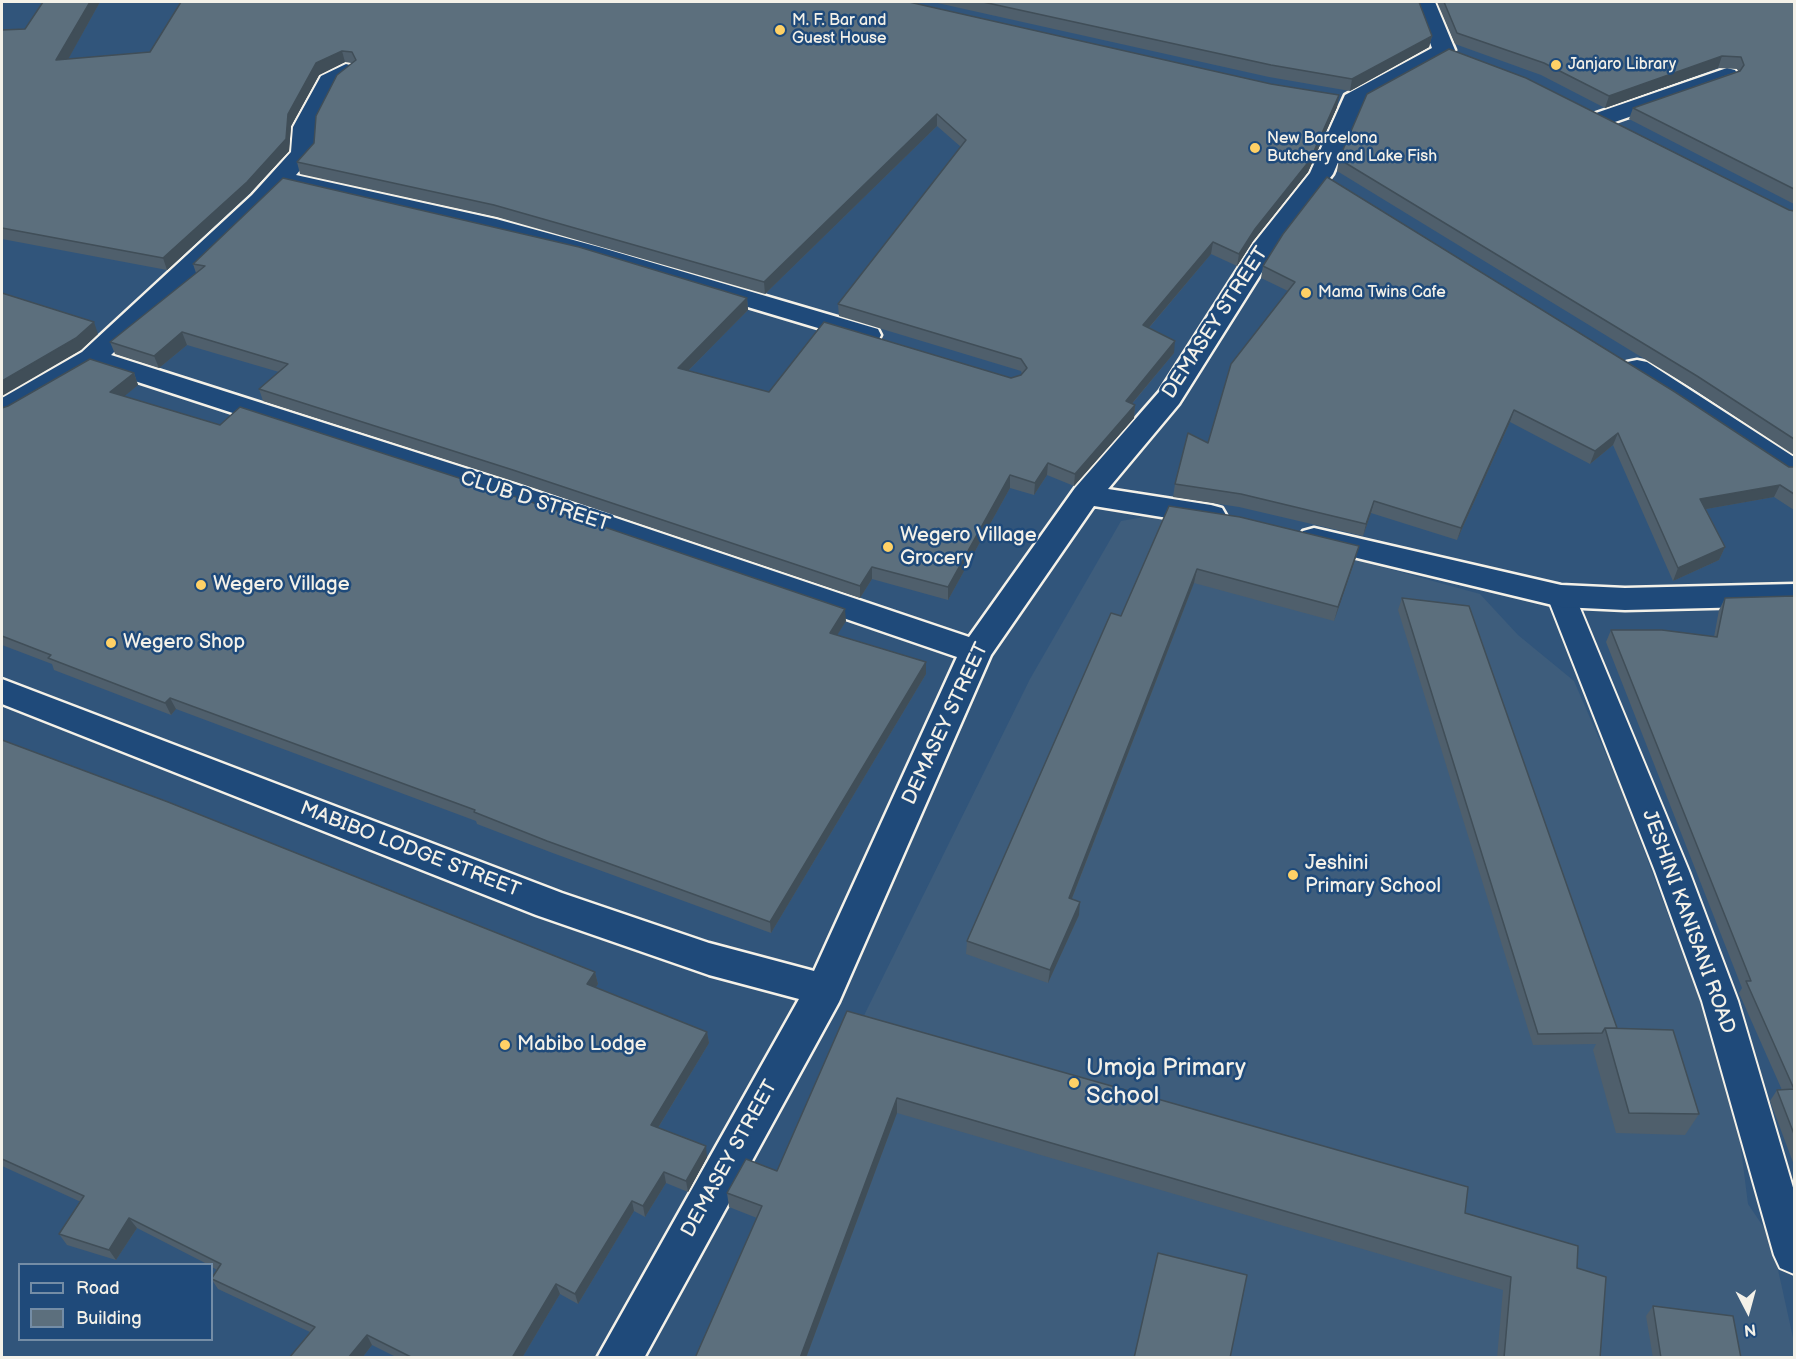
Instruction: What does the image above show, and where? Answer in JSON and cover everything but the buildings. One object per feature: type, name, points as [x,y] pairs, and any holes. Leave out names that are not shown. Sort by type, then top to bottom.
[{"type":"street","name":"DEMASEY STREET","points":[[619,1358],[825,990],[976,651],[1086,495],[1169,398],[1268,242],[1330,180],[1343,98],[1455,54],[1425,2]]},
{"type":"street","points":[[2,410],[92,358],[282,178],[303,153],[305,127],[329,81],[346,71]]},
{"type":"street","points":[[1633,132],[1593,113],[1727,75]]},
{"type":"street","points":[[282,178],[496,227],[590,252],[894,343]]},
{"type":"street","name":"CLUB D STREET","points":[[92,358],[515,495],[976,651]]},
{"type":"street","points":[[1620,358],[1794,470]]},
{"type":"street","points":[[1086,495],[1238,519]]},
{"type":"street","points":[[1291,532],[1561,596],[1625,599],[1794,595]]},
{"type":"street","name":"MABIBO LODGE STREET","points":[[2,691],[549,904],[709,958],[825,990]]},
{"type":"lane","name":"JESHINI KANISANI ROAD","points":[[1561,596],[1667,860],[1720,1001],[1794,1255]]},
{"type":"shaded area","points":[[1149,516],[1186,519],[1266,535],[1480,594],[1518,635],[1574,681],[1621,789],[1702,1006],[1739,1133],[1748,1204],[1771,1238],[1794,1342],[1794,1357],[695,1358],[1030,679],[1121,521]]},
{"type":"place","name":"M. F. Bar and Guest House","points":[[780,30]]},
{"type":"place","name":"Janjaro Library","points":[[1556,65]]},
{"type":"place","name":"New Barcelona Butchery and Lake Fish","points":[[1255,148]]},
{"type":"place","name":"Mama Twins Cafe","points":[[1306,293]]},
{"type":"place","name":"Wegero Village Grocery","points":[[888,547]]},
{"type":"place","name":"Wegero Village","points":[[201,585]]},
{"type":"place","name":"Wegero Shop","points":[[111,643]]},
{"type":"place","name":"Jeshini Primary School","points":[[1293,875]]},
{"type":"place","name":"Mabibo Lodge","points":[[505,1045]]},
{"type":"place","name":"Umoja Primary School","points":[[1074,1083]]}]
